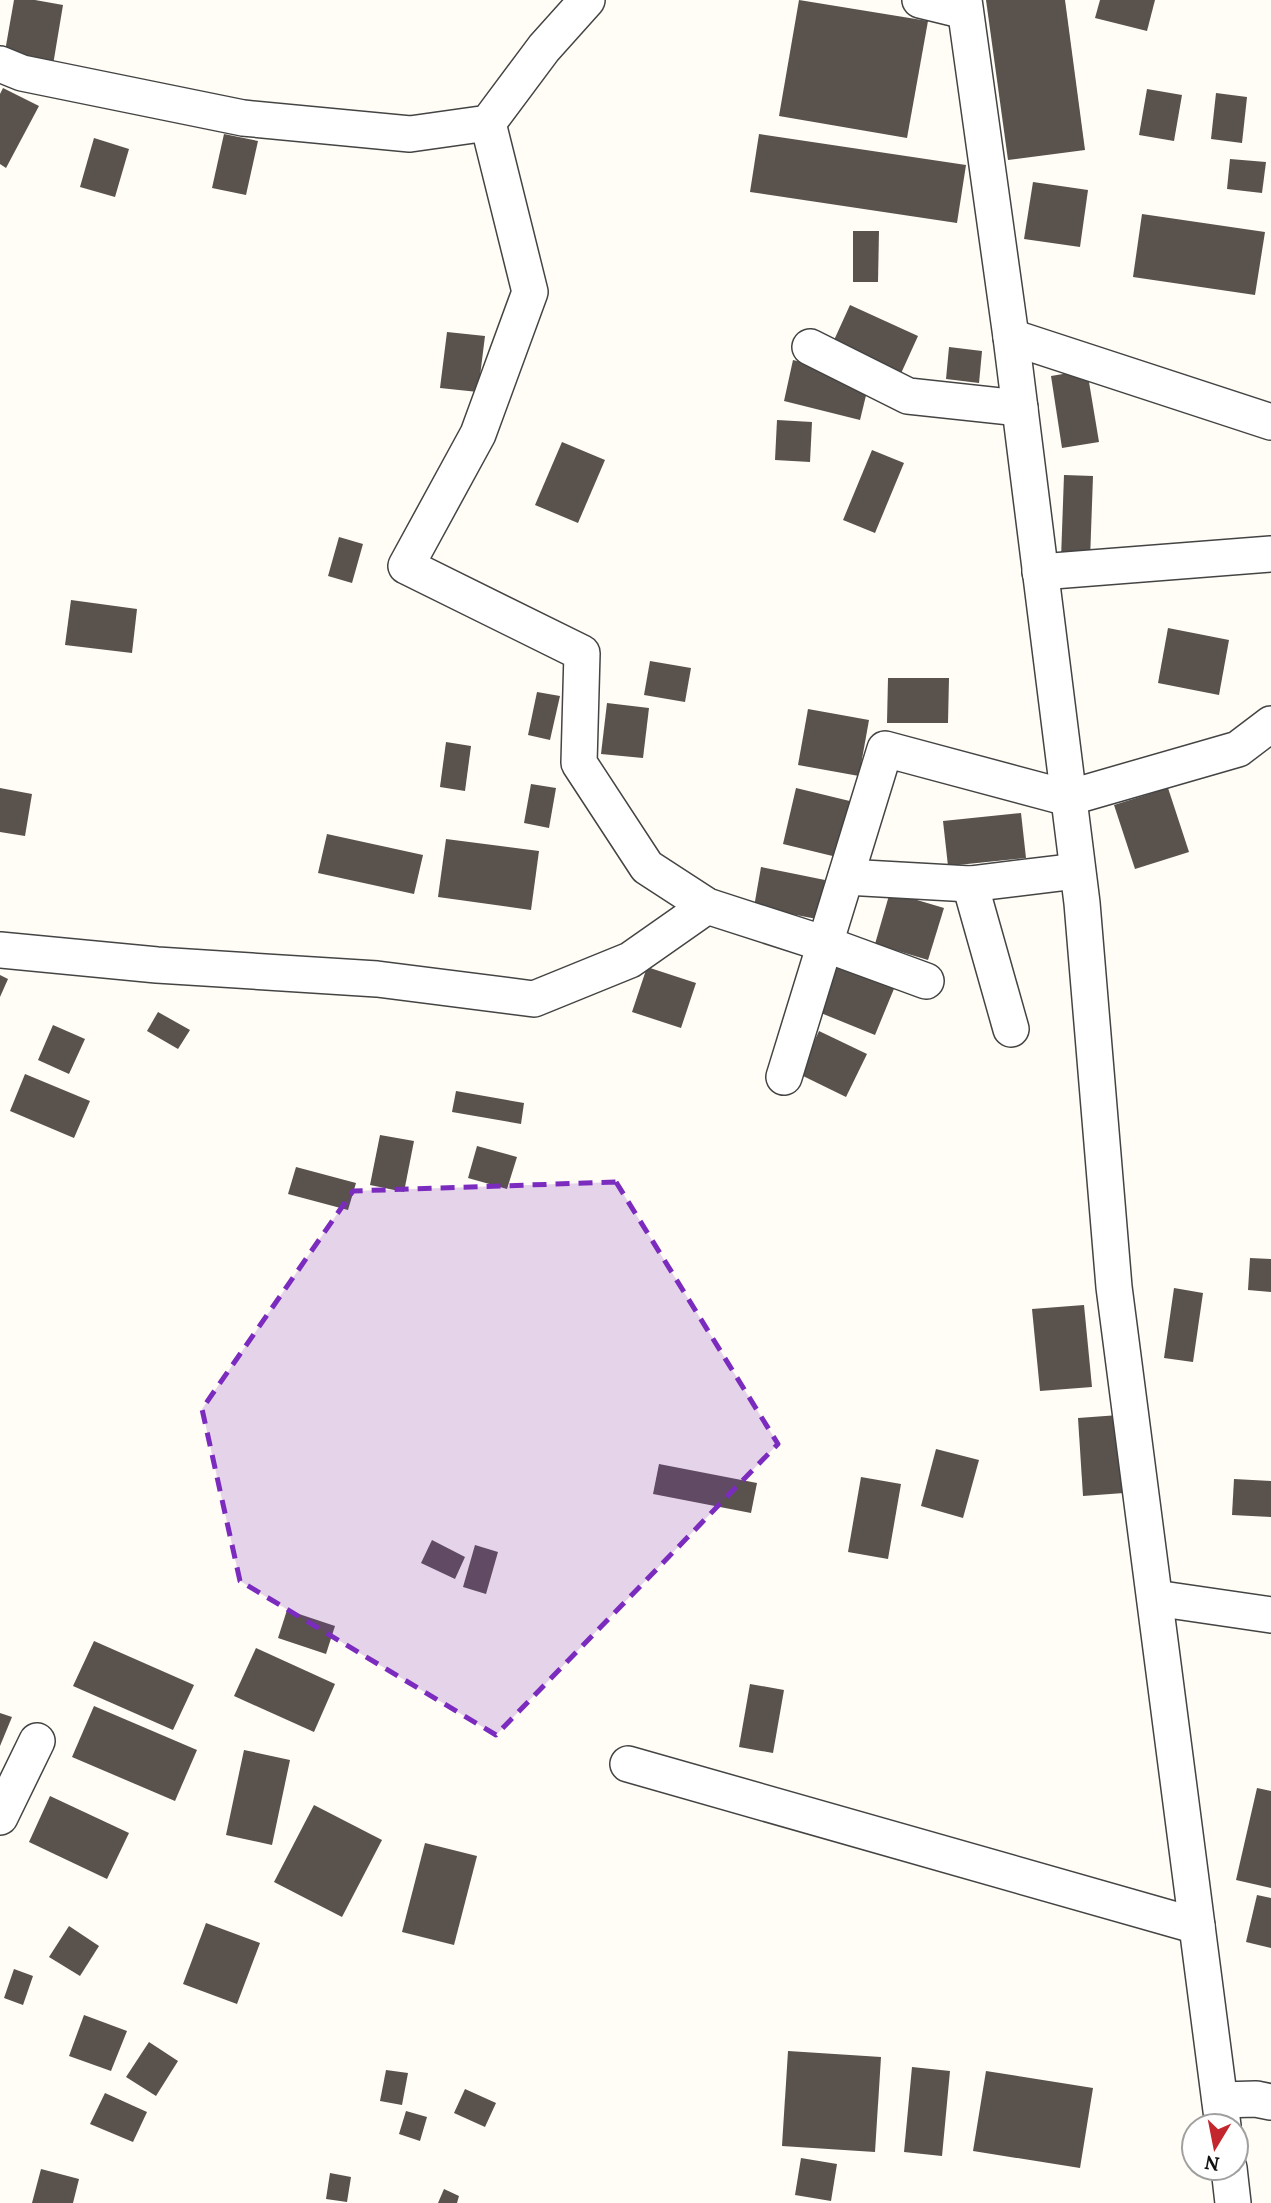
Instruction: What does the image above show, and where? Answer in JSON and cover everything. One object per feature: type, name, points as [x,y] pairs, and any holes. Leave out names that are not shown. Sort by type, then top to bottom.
[{"type":"street","points":[[0,64],[22,73],[243,118],[410,134],[488,123],[544,48],[587,0]]},
{"type":"street","points":[[920,0],[965,5],[1011,337],[1079,887],[1114,1287],[1221,2112]]},
{"type":"street","points":[[488,123],[530,292],[478,434],[406,566],[582,653],[579,763],[647,866],[707,906],[825,944],[926,981]]},
{"type":"street","points":[[1011,337],[1271,422]]},
{"type":"street","points":[[810,347],[908,396],[1020,408]]},
{"type":"street","points":[[1040,572],[1271,554]]},
{"type":"street","points":[[784,1077],[885,750],[1068,798],[1238,749],[1271,724]]},
{"type":"street","points":[[846,877],[1079,887]]},
{"type":"street","points":[[970,884],[1011,1029]]},
{"type":"street","points":[[0,950],[157,965],[377,979],[534,999],[630,960],[707,906]]},
{"type":"street","points":[[1155,1598],[1271,1615]]},
{"type":"street","points":[[0,1817],[37,1741]]},
{"type":"street","points":[[628,1764],[1197,1926]]},
{"type":"street","points":[[1224,2112],[1256,2099],[1271,2102]]},
{"type":"street","points":[[1230,2182],[1233,2203]]},
{"type":"highlighted area","points":[[616,1182],[778,1444],[496,1735],[240,1581],[202,1409],[353,1191]]},
{"type":"building","points":[[14,0],[35,0],[63,5],[53,65],[4,57]]},
{"type":"building","points":[[799,0],[928,21],[907,138],[779,116]]},
{"type":"building","points":[[986,0],[1065,0],[1085,150],[1008,160]]},
{"type":"building","points":[[1100,0],[1155,0],[1147,31],[1095,18]]},
{"type":"building","points":[[3,88],[39,106],[6,168],[0,164],[0,94]]},
{"type":"building","points":[[1147,89],[1182,95],[1174,141],[1139,135]]},
{"type":"building","points":[[1216,93],[1247,97],[1242,143],[1211,139]]},
{"type":"building","points":[[224,134],[258,141],[246,195],[212,188]]},
{"type":"building","points":[[759,134],[966,165],[957,223],[750,192]]},
{"type":"building","points":[[94,138],[129,149],[115,197],[80,187]]},
{"type":"building","points":[[1230,159],[1266,162],[1262,193],[1227,189]]},
{"type":"building","points":[[1033,182],[1088,190],[1080,247],[1024,239]]},
{"type":"building","points":[[1142,214],[1265,232],[1255,295],[1133,277]]},
{"type":"building","points":[[853,231],[879,231],[878,282],[853,282]]},
{"type":"building","points":[[850,305],[918,336],[898,380],[830,349]]},
{"type":"building","points":[[447,332],[485,336],[478,392],[440,388]]},
{"type":"building","points":[[949,347],[982,351],[979,383],[946,379]]},
{"type":"building","points":[[793,360],[870,379],[860,420],[784,401]]},
{"type":"building","points":[[1087,370],[1099,442],[1062,448],[1051,376]]},
{"type":"building","points":[[777,420],[812,422],[810,462],[775,460]]},
{"type":"building","points":[[562,442],[605,460],[578,523],[535,505]]},
{"type":"building","points":[[872,450],[904,463],[875,533],[843,520]]},
{"type":"building","points":[[1064,475],[1093,476],[1090,560],[1061,559]]},
{"type":"building","points":[[339,537],[363,544],[352,583],[328,576]]},
{"type":"building","points":[[71,600],[137,609],[132,653],[65,645]]},
{"type":"building","points":[[1168,628],[1229,640],[1219,695],[1158,683]]},
{"type":"building","points":[[650,661],[691,668],[685,702],[644,695]]},
{"type":"building","points":[[888,678],[949,678],[948,723],[887,723]]},
{"type":"building","points":[[537,692],[560,696],[550,740],[528,735]]},
{"type":"building","points":[[607,703],[649,708],[643,758],[601,754]]},
{"type":"building","points":[[808,709],[869,720],[859,776],[798,765]]},
{"type":"building","points":[[446,742],[471,746],[465,791],[440,787]]},
{"type":"building","points":[[531,784],[556,788],[549,828],[524,823]]},
{"type":"building","points":[[0,788],[32,794],[25,836],[0,832]]},
{"type":"building","points":[[796,788],[858,803],[845,859],[783,844]]},
{"type":"building","points":[[1168,788],[1189,852],[1135,869],[1114,805]]},
{"type":"building","points":[[1021,813],[1026,858],[948,866],[943,821]]},
{"type":"building","points":[[327,834],[423,855],[414,894],[318,873]]},
{"type":"building","points":[[446,839],[539,851],[531,910],[438,897]]},
{"type":"building","points":[[761,867],[825,880],[817,919],[754,907]]},
{"type":"building","points":[[890,892],[944,908],[928,960],[875,944]]},
{"type":"building","points":[[834,952],[898,979],[875,1035],[811,1009]]},
{"type":"building","points":[[647,967],[696,983],[681,1028],[632,1012]]},
{"type":"building","points":[[0,975],[8,979],[0,997]]},
{"type":"building","points":[[158,1012],[190,1030],[178,1049],[147,1031]]},
{"type":"building","points":[[53,1025],[85,1039],[69,1074],[38,1060]]},
{"type":"building","points":[[819,1031],[867,1054],[846,1097],[799,1074]]},
{"type":"building","points":[[25,1074],[90,1101],[74,1138],[10,1111]]},
{"type":"building","points":[[456,1091],[524,1103],[521,1124],[452,1112]]},
{"type":"building","points":[[380,1135],[414,1141],[404,1192],[370,1185]]},
{"type":"building","points":[[477,1146],[517,1157],[507,1189],[468,1178]]},
{"type":"building","points":[[296,1167],[356,1183],[348,1210],[288,1194]]},
{"type":"building","points":[[1250,1258],[1271,1259],[1271,1292],[1248,1290]]},
{"type":"building","points":[[1174,1288],[1203,1293],[1193,1362],[1164,1358]]},
{"type":"building","points":[[1084,1305],[1092,1387],[1040,1391],[1032,1309]]},
{"type":"building","points":[[1119,1415],[1124,1493],[1083,1496],[1078,1418]]},
{"type":"building","points":[[936,1449],[979,1460],[963,1518],[921,1506]]},
{"type":"building","points":[[659,1464],[757,1483],[751,1513],[653,1494]]},
{"type":"building","points":[[861,1477],[901,1484],[888,1559],[848,1552]]},
{"type":"building","points":[[1234,1479],[1271,1481],[1271,1517],[1232,1515]]},
{"type":"building","points":[[432,1540],[465,1557],[455,1579],[421,1563]]},
{"type":"building","points":[[475,1545],[498,1552],[486,1594],[463,1587]]},
{"type":"building","points":[[287,1610],[335,1626],[326,1654],[278,1638]]},
{"type":"building","points":[[94,1641],[194,1685],[173,1730],[73,1686]]},
{"type":"building","points":[[256,1648],[335,1684],[314,1732],[234,1696]]},
{"type":"building","points":[[750,1684],[784,1690],[773,1753],[739,1747]]},
{"type":"building","points":[[94,1706],[197,1750],[175,1801],[72,1757]]},
{"type":"building","points":[[0,1713],[12,1717],[0,1746]]},
{"type":"building","points":[[244,1750],[290,1760],[272,1845],[226,1835]]},
{"type":"building","points":[[1257,1788],[1271,1791],[1271,1888],[1236,1880]]},
{"type":"building","points":[[50,1796],[129,1833],[107,1879],[29,1842]]},
{"type":"building","points":[[314,1805],[382,1840],[342,1917],[274,1882]]},
{"type":"building","points":[[425,1843],[477,1856],[454,1945],[402,1932]]},
{"type":"building","points":[[1257,1895],[1271,1898],[1271,1948],[1246,1942]]},
{"type":"building","points":[[206,1923],[260,1943],[237,2004],[183,1984]]},
{"type":"building","points":[[69,1926],[99,1946],[80,1976],[49,1957]]},
{"type":"building","points":[[14,1969],[33,1976],[23,2005],[4,1998]]},
{"type":"building","points":[[84,2015],[127,2031],[111,2071],[69,2056]]},
{"type":"building","points":[[149,2042],[178,2061],[156,2096],[126,2077]]},
{"type":"building","points":[[788,2051],[881,2057],[875,2152],[782,2146]]},
{"type":"building","points":[[912,2067],[950,2071],[942,2156],[904,2152]]},
{"type":"building","points":[[386,2070],[408,2073],[402,2105],[380,2101]]},
{"type":"building","points":[[986,2071],[1093,2088],[1080,2168],[973,2151]]},
{"type":"building","points":[[465,2089],[496,2103],[485,2127],[454,2113]]},
{"type":"building","points":[[105,2093],[147,2112],[133,2142],[90,2124]]},
{"type":"building","points":[[406,2111],[427,2117],[420,2141],[399,2134]]},
{"type":"building","points":[[801,2158],[837,2164],[831,2201],[795,2195]]},
{"type":"building","points":[[41,2169],[79,2179],[73,2203],[32,2203]]},
{"type":"building","points":[[330,2173],[351,2177],[347,2202],[326,2199]]},
{"type":"building","points":[[444,2189],[459,2196],[457,2203],[438,2203]]}]
